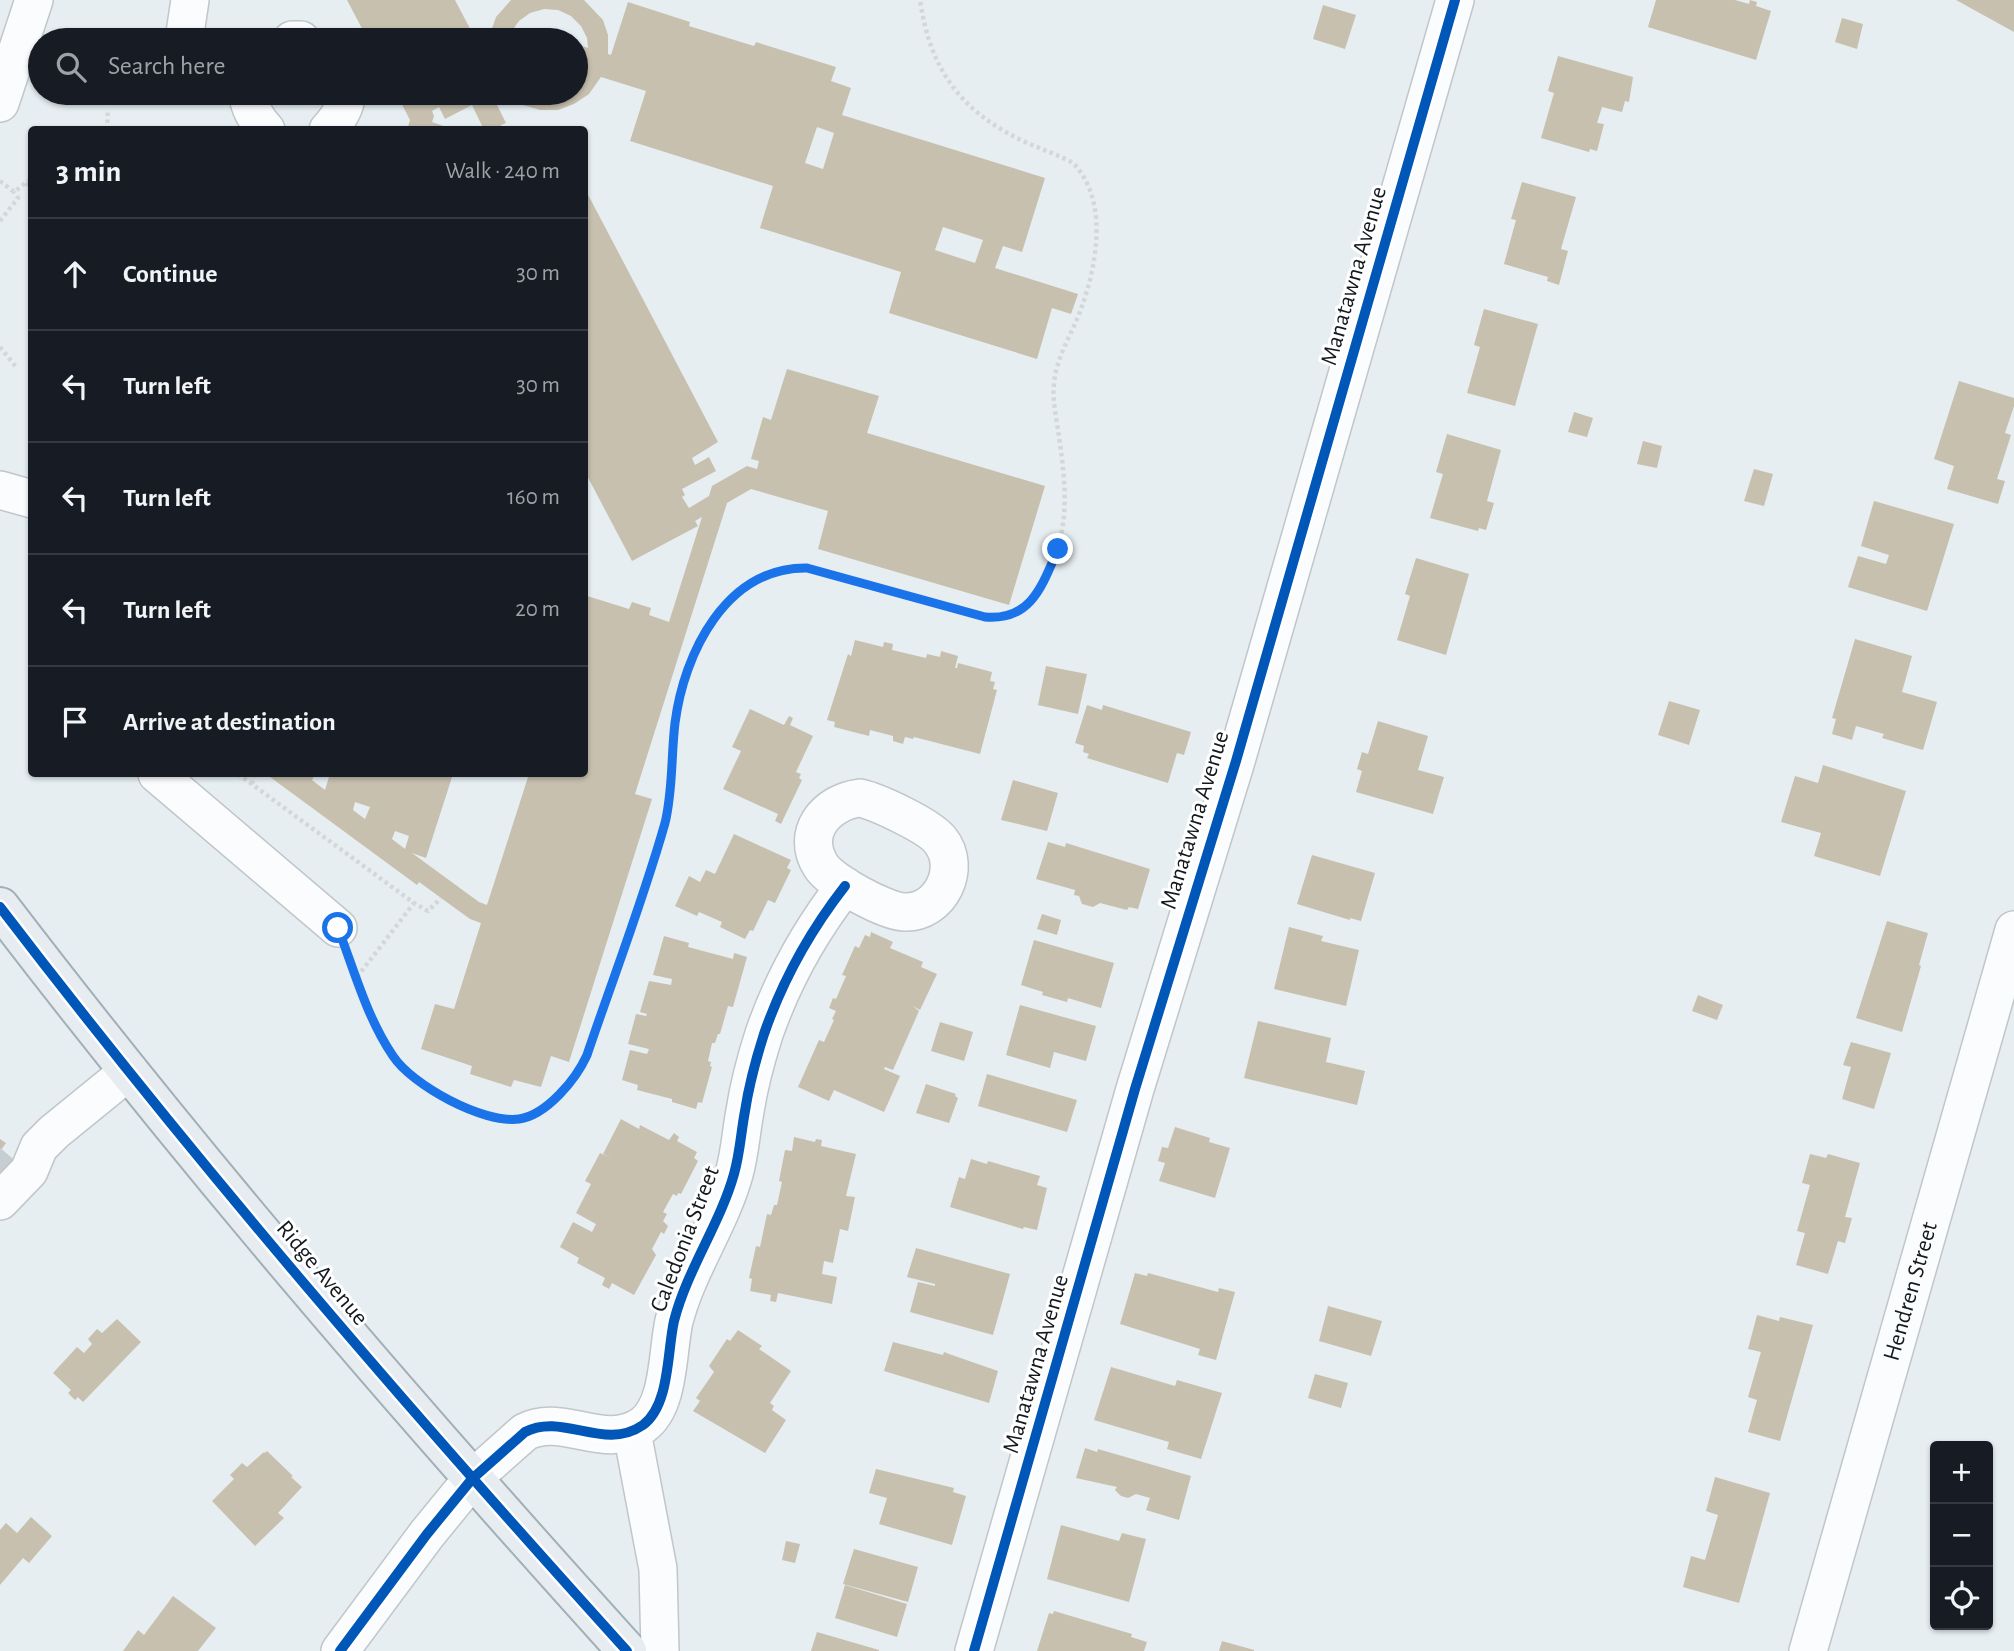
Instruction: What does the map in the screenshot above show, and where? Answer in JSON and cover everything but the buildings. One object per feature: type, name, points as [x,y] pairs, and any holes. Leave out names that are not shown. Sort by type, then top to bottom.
[{"type":"main road","name":"Ridge Avenue","points":[[4,922],[345,1333],[627,1651]]},
{"type":"street","points":[[28,28],[34,0]]},
{"type":"street","points":[[186,28],[190,0]]},
{"type":"street","name":"Manatawna Avenue","points":[[974,1651],[1135,1089],[1236,761],[1455,0]]},
{"type":"street","points":[[17,80],[28,28]]},
{"type":"street","points":[[250,105],[262,126]]},
{"type":"street","points":[[332,126],[346,105]]},
{"type":"street","points":[[0,490],[28,498]]},
{"type":"street","points":[[161,777],[338,928]]},
{"type":"street","name":"Caledonia Street","points":[[632,1432],[646,1423],[661,1399],[674,1320],[734,1176],[753,1070],[780,993],[817,922],[845,886]]},
{"type":"street","name":"Hendren Street","points":[[1808,1651],[2014,930]]},
{"type":"street","points":[[0,1201],[29,1171],[25,1152],[129,1071]]},
{"type":"street","points":[[340,1651],[427,1534],[472,1479],[533,1428],[547,1426],[620,1436],[632,1432],[658,1569],[660,1651]]},
{"type":"path","points":[[338,928],[381,1035],[405,1073],[424,1087],[478,1112],[505,1119],[530,1116],[569,1086],[587,1055],[668,810],[675,720],[682,688],[692,657],[722,608],[736,593],[773,572],[807,568],[985,617],[1012,616],[1033,598],[1058,549],[1066,510],[1054,384],[1061,352],[1081,309],[1091,279],[1095,255],[1094,207],[1081,171],[1073,163],[980,117],[952,89],[929,46],[920,0]]},
{"type":"path","points":[[107,126],[108,109]]},
{"type":"path","points":[[0,181],[18,198],[0,221]]},
{"type":"path","points":[[14,192],[26,183]]},
{"type":"path","points":[[0,347],[16,367]]},
{"type":"path","points":[[242,777],[414,903],[428,911],[441,898]]},
{"type":"path","points":[[252,784],[253,777]]},
{"type":"path","points":[[356,978],[414,903]]},
{"type":"tunnel","points":[[0,1172],[12,1158]]},
{"type":"cycle path","points":[[974,1651],[1135,1089],[1236,761],[1455,0]]},
{"type":"cycle path","points":[[340,1651],[427,1534],[472,1479],[525,1432],[554,1426],[613,1435],[643,1425],[652,1416],[663,1391],[674,1321],[680,1302],[721,1211],[734,1174],[749,1092],[764,1034],[798,956],[845,886]]},
{"type":"cycle path","points":[[0,907],[151,1099],[306,1286],[465,1470],[627,1651]]},
{"type":"route","points":[[338,928],[381,1035],[405,1073],[424,1087],[478,1112],[505,1119],[530,1116],[569,1086],[587,1055],[668,810],[675,720],[682,688],[692,657],[722,608],[736,593],[773,572],[807,568],[985,617],[1002,618],[1022,610],[1033,598],[1058,549]]}]
